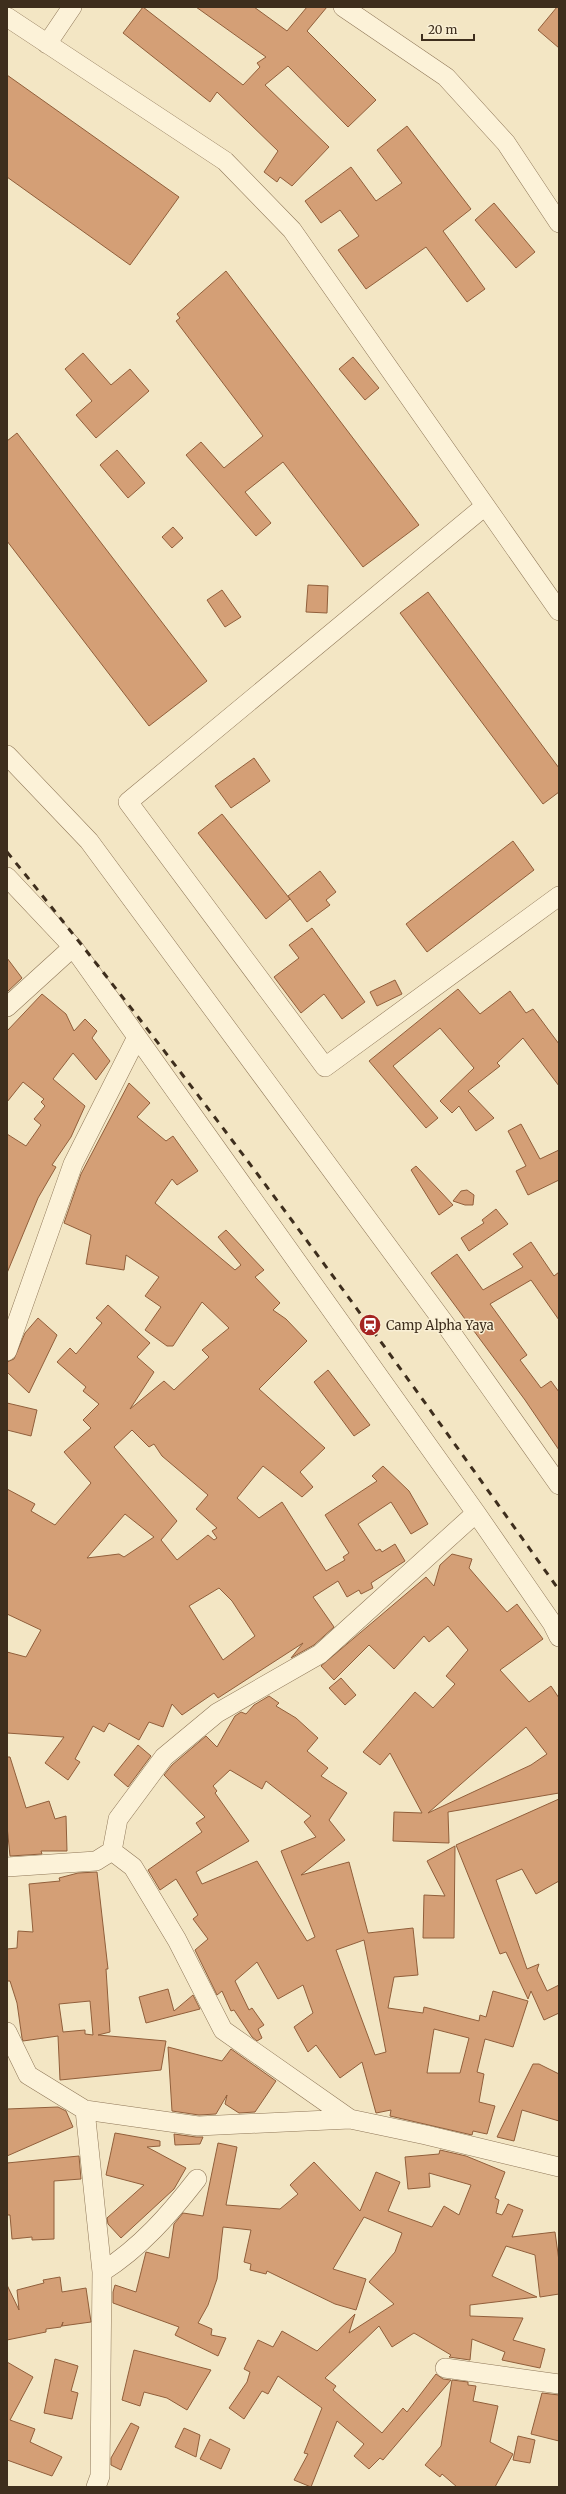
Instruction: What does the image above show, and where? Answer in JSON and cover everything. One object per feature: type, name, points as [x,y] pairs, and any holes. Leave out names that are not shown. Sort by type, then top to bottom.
[{"type":"street","points":[[47,44],[72,7]]},
{"type":"street","points":[[343,7],[446,78],[506,143],[559,223]]},
{"type":"street","points":[[7,17],[225,161],[292,230],[559,611]]},
{"type":"street","points":[[485,506],[128,802],[325,1067],[559,896]]},
{"type":"street","points":[[7,755],[89,841],[448,1328],[559,1485]]},
{"type":"street","points":[[7,878],[73,947],[476,1513],[552,1623],[559,1637]]},
{"type":"street","points":[[7,1006],[73,947]]},
{"type":"street","points":[[7,1351],[73,1164],[137,1037]]},
{"type":"street","points":[[7,1867],[96,1860],[112,1850],[118,1819],[164,1757],[217,1714],[320,1654],[476,1513]]},
{"type":"street","points":[[112,1850],[133,1867],[177,1940],[223,2030],[350,2119]]},
{"type":"street","points":[[7,2032],[28,2075],[85,2110],[198,2126],[350,2119],[426,2135],[559,2167]]},
{"type":"street","points":[[85,2110],[102,2272],[100,2476],[96,2487]]},
{"type":"street","points":[[102,2272],[128,2255],[169,2216],[197,2179]]},
{"type":"street","points":[[445,2368],[559,2384]]},
{"type":"building","points":[[143,7],[243,85],[260,67],[257,63],[266,57],[196,7],[254,7],[287,31],[307,7],[327,7],[307,31],[376,100],[348,127],[288,66],[265,85],[329,147],[292,186],[280,177],[277,182],[264,172],[278,151],[217,92],[210,102],[123,33]]},
{"type":"building","points":[[557,7],[559,7],[559,48],[538,30]]},
{"type":"building","points":[[7,75],[179,197],[130,265],[7,177]]},
{"type":"building","points":[[407,126],[471,209],[443,231],[485,289],[467,302],[426,247],[366,289],[338,250],[359,236],[340,210],[321,223],[305,201],[351,167],[376,201],[402,183],[377,150]]},
{"type":"building","points":[[494,203],[535,252],[516,268],[475,220]]},
{"type":"building","points":[[226,271],[419,525],[363,567],[283,462],[245,492],[271,523],[256,536],[186,455],[201,442],[224,468],[263,436],[176,321],[180,318],[177,314]]},
{"type":"building","points":[[83,353],[111,385],[130,369],[149,391],[96,438],[76,415],[92,401],[65,369]]},
{"type":"building","points":[[353,357],[379,388],[365,400],[339,369]]},
{"type":"building","points":[[17,433],[207,681],[149,726],[7,541],[7,441]]},
{"type":"building","points":[[117,450],[145,483],[128,498],[100,465]]},
{"type":"building","points":[[173,527],[183,538],[172,548],[162,537]]},
{"type":"building","points":[[308,585],[328,586],[327,613],[306,612]]},
{"type":"building","points":[[222,590],[241,617],[225,627],[207,600]]},
{"type":"building","points":[[428,592],[559,768],[559,792],[543,804],[400,613]]},
{"type":"building","points":[[254,758],[270,781],[231,808],[215,786]]},
{"type":"building","points":[[222,814],[290,899],[266,919],[198,833]]},
{"type":"building","points":[[513,841],[534,870],[427,952],[406,924]]},
{"type":"building","points":[[320,871],[336,892],[326,900],[330,905],[307,922],[288,896]]},
{"type":"building","points":[[312,928],[365,1002],[342,1019],[324,994],[301,1013],[274,977],[299,958],[289,945]]},
{"type":"building","points":[[7,958],[22,978],[7,992]]},
{"type":"building","points":[[395,980],[402,994],[377,1006],[370,992]]},
{"type":"building","points":[[458,989],[480,1014],[510,991],[526,1013],[533,1009],[559,1044],[559,1086],[523,1038],[497,1063],[500,1066],[468,1091],[494,1118],[476,1131],[459,1106],[452,1113],[440,1101],[474,1068],[440,1028],[393,1066],[438,1118],[426,1128],[369,1061]]},
{"type":"building","points":[[42,994],[66,1014],[74,1031],[85,1019],[97,1031],[92,1038],[110,1061],[96,1080],[73,1053],[53,1079],[85,1106],[71,1137],[52,1165],[56,1167],[38,1198],[7,1273],[7,1134],[26,1146],[41,1125],[34,1119],[45,1106],[41,1102],[44,1099],[23,1082],[7,1102],[7,1031]]},
{"type":"building","points":[[129,1083],[150,1103],[137,1117],[166,1141],[173,1136],[198,1171],[177,1185],[172,1179],[155,1203],[235,1270],[241,1265],[218,1237],[226,1230],[264,1270],[255,1277],[280,1303],[273,1310],[286,1319],[307,1341],[259,1389],[325,1448],[300,1472],[313,1487],[302,1497],[263,1466],[237,1498],[259,1518],[282,1502],[326,1571],[345,1560],[343,1557],[349,1553],[325,1515],[377,1481],[372,1476],[383,1466],[409,1491],[428,1524],[411,1534],[391,1502],[358,1524],[376,1551],[380,1549],[382,1552],[395,1544],[405,1561],[371,1583],[373,1588],[361,1594],[359,1590],[347,1597],[338,1581],[313,1597],[334,1627],[314,1645],[291,1658],[303,1643],[218,1698],[214,1693],[182,1715],[172,1704],[163,1727],[149,1722],[139,1740],[109,1723],[104,1732],[93,1726],[75,1759],[80,1762],[68,1780],[45,1763],[64,1737],[7,1733],[7,1652],[26,1657],[41,1630],[7,1614],[7,1489],[35,1504],[31,1511],[55,1525],[91,1483],[64,1452],[91,1428],[83,1420],[99,1404],[83,1391],[86,1387],[57,1362],[70,1348],[76,1354],[102,1323],[96,1318],[108,1305],[150,1343],[137,1357],[154,1372],[130,1409],[164,1381],[174,1390],[209,1357],[202,1350],[229,1328],[202,1302],[173,1346],[167,1346],[145,1330],[161,1307],[145,1296],[159,1277],[126,1255],[124,1270],[86,1264],[91,1235],[64,1223],[81,1174]],"holes":[[[132,1430],[149,1447],[154,1444],[162,1456],[208,1495],[196,1509],[217,1528],[212,1531],[217,1538],[214,1540],[208,1535],[177,1560],[161,1540],[177,1521],[114,1447]],[[125,1514],[154,1537],[124,1557],[119,1554],[87,1558]],[[219,1588],[232,1601],[255,1636],[223,1660],[189,1606]]]},
{"type":"building","points":[[521,1124],[540,1159],[559,1150],[559,1180],[528,1195],[516,1171],[526,1166],[508,1131]]},
{"type":"building","points":[[416,1166],[453,1205],[439,1215],[411,1170]]},
{"type":"building","points":[[467,1190],[474,1195],[473,1205],[465,1205],[453,1201],[461,1191]]},
{"type":"building","points":[[496,1209],[508,1224],[469,1251],[461,1238],[484,1223],[482,1220]]},
{"type":"building","points":[[531,1242],[554,1276],[559,1272],[559,1320],[531,1280],[490,1304],[527,1355],[520,1360],[541,1388],[551,1381],[559,1392],[559,1450],[525,1400],[431,1273],[457,1254],[483,1290],[523,1267],[513,1254]]},
{"type":"building","points":[[38,1318],[57,1335],[29,1393],[7,1372],[7,1362],[14,1359],[25,1333]]},
{"type":"building","points":[[328,1370],[370,1425],[354,1436],[314,1382]]},
{"type":"building","points":[[7,1403],[37,1410],[31,1436],[7,1430]]},
{"type":"building","points":[[452,1554],[472,1559],[469,1568],[507,1612],[517,1604],[543,1639],[500,1670],[529,1702],[551,1686],[559,1698],[559,1793],[448,1812],[449,1843],[393,1841],[394,1812],[422,1813],[390,1753],[380,1765],[363,1752],[415,1692],[433,1708],[455,1684],[446,1676],[468,1650],[448,1626],[429,1642],[424,1636],[394,1669],[369,1645],[334,1680],[321,1666],[426,1577],[434,1586],[440,1565]],"holes":[[[526,1727],[547,1754],[531,1765],[428,1813]]]},
{"type":"building","points":[[341,1678],[356,1695],[345,1705],[329,1688]]},
{"type":"building","points":[[269,1696],[279,1703],[276,1706],[296,1718],[318,1738],[307,1751],[328,1768],[321,1776],[347,1793],[329,1820],[345,1840],[301,1875],[349,1862],[368,1933],[413,1928],[418,1975],[394,1977],[388,2008],[423,2013],[424,2007],[479,2021],[480,2015],[486,2017],[493,1991],[528,2001],[513,2047],[485,2039],[477,2072],[484,2074],[479,2102],[495,2106],[487,2134],[473,2131],[472,2135],[390,2116],[391,2110],[376,2113],[362,2062],[340,2078],[316,2045],[308,2052],[294,2027],[313,2013],[303,1985],[278,1999],[257,1962],[235,1981],[249,2010],[252,2008],[264,2025],[258,2029],[262,2038],[257,2041],[252,2037],[234,2010],[231,2011],[222,1991],[217,1995],[195,1950],[208,1939],[193,1919],[198,1915],[176,1879],[160,1890],[148,1870],[202,1832],[196,1823],[205,1817],[164,1775],[172,1765],[206,1736],[217,1747],[235,1716],[241,1712],[246,1714],[254,1705]],"holes":[[[230,1770],[262,1789],[266,1781],[311,1816],[304,1822],[316,1837],[281,1851],[315,1937],[307,1941],[257,1861],[202,1884],[196,1872],[249,1841],[215,1793],[217,1791],[213,1786]],[[364,1940],[386,2052],[375,2055],[336,1950]],[[434,2029],[469,2038],[460,2073],[427,2073]]]},
{"type":"building","points":[[138,1745],[151,1756],[128,1787],[114,1775]]},
{"type":"building","points":[[7,1757],[10,1757],[26,1808],[49,1801],[55,1819],[66,1816],[67,1851],[41,1851],[42,1854],[10,1856],[7,1826]]},
{"type":"building","points":[[559,1799],[559,1881],[536,1894],[522,1869],[496,1880],[527,1969],[539,1964],[537,1970],[547,1991],[559,1985],[559,2013],[544,2020],[531,1991],[528,1999],[506,1952],[500,1954],[456,1845]]},
{"type":"building","points":[[455,1846],[454,1938],[423,1938],[424,1895],[445,1896],[427,1861]]},
{"type":"building","points":[[97,1872],[108,1969],[106,1969],[110,2032],[98,2035],[166,2041],[161,2070],[60,2080],[58,2036],[23,2041],[17,2003],[10,1981],[7,1981],[7,1949],[17,1948],[18,1931],[33,1932],[29,1884],[60,1881],[59,1878],[78,1873]],"holes":[[[90,2001],[93,2035],[85,2034],[85,2030],[63,2032],[59,2004]]]},
{"type":"building","points":[[168,1989],[174,2011],[193,1995],[200,2009],[146,2023],[139,1997]]},
{"type":"building","points":[[168,2047],[222,2061],[231,2049],[276,2081],[255,2112],[239,2113],[225,2104],[227,2095],[216,2114],[199,2115],[172,2111]]},
{"type":"building","points":[[533,2064],[539,2064],[559,2074],[559,2121],[522,2110],[514,2141],[497,2137]]},
{"type":"building","points":[[58,2107],[66,2111],[73,2127],[7,2156],[7,2109]]},
{"type":"building","points":[[115,2133],[160,2141],[160,2146],[147,2147],[186,2168],[174,2189],[121,2238],[108,2224],[107,2218],[144,2185],[106,2175]]},
{"type":"building","points":[[174,2134],[203,2137],[200,2144],[175,2145]]},
{"type":"building","points":[[218,2143],[237,2147],[226,2205],[280,2209],[298,2194],[290,2185],[314,2162],[360,2211],[376,2172],[400,2182],[388,2211],[432,2227],[444,2206],[459,2215],[471,2185],[429,2173],[430,2187],[408,2189],[405,2157],[439,2154],[440,2150],[466,2156],[505,2172],[495,2198],[499,2200],[496,2213],[502,2215],[508,2204],[523,2210],[512,2237],[555,2232],[559,2261],[559,2294],[540,2297],[535,2255],[506,2246],[492,2276],[537,2297],[470,2305],[470,2316],[523,2318],[513,2340],[545,2349],[540,2368],[502,2360],[505,2352],[472,2339],[470,2360],[449,2357],[451,2355],[414,2333],[392,2347],[379,2326],[325,2378],[336,2386],[333,2390],[382,2433],[403,2408],[407,2412],[436,2374],[443,2379],[451,2380],[383,2460],[380,2458],[369,2469],[354,2456],[364,2444],[337,2421],[311,2487],[294,2480],[308,2454],[304,2453],[322,2408],[278,2376],[268,2394],[262,2391],[244,2419],[229,2408],[247,2382],[250,2372],[244,2369],[258,2340],[273,2347],[282,2331],[317,2351],[355,2314],[349,2333],[394,2304],[369,2282],[395,2252],[402,2233],[364,2217],[333,2269],[366,2279],[356,2310],[335,2304],[267,2271],[266,2274],[250,2270],[251,2264],[244,2262],[251,2230],[223,2227],[217,2279],[208,2305],[198,2323],[212,2329],[211,2335],[226,2338],[218,2356],[175,2335],[179,2327],[113,2303],[113,2292],[115,2285],[136,2292],[146,2252],[169,2258],[174,2224],[183,2213],[203,2216]]},
{"type":"building","points":[[79,2156],[81,2179],[54,2181],[54,2239],[32,2240],[32,2237],[12,2239],[10,2215],[7,2215],[7,2163]]},
{"type":"building","points":[[60,2277],[62,2292],[86,2288],[91,2322],[62,2326],[63,2322],[61,2327],[46,2329],[46,2332],[7,2340],[7,2285],[19,2310],[17,2290],[44,2283],[43,2280]]},
{"type":"building","points":[[134,2350],[211,2370],[187,2410],[167,2398],[144,2392],[140,2406],[122,2400]]},
{"type":"building","points":[[55,2359],[78,2366],[71,2391],[78,2393],[72,2419],[44,2413]]},
{"type":"building","points":[[7,2362],[33,2377],[10,2420],[35,2429],[30,2442],[62,2457],[52,2476],[7,2460]]},
{"type":"building","points":[[452,2380],[468,2382],[468,2385],[476,2386],[473,2401],[498,2406],[490,2442],[513,2454],[495,2487],[457,2487],[442,2474],[440,2477],[425,2465],[441,2446]]},
{"type":"building","points":[[542,2393],[559,2395],[559,2441],[531,2434]]},
{"type":"building","points":[[131,2423],[139,2427],[121,2470],[111,2465],[111,2458]]},
{"type":"building","points":[[184,2428],[200,2435],[196,2457],[175,2447]]},
{"type":"building","points":[[518,2436],[535,2440],[530,2463],[513,2460]]},
{"type":"building","points":[[210,2439],[230,2449],[221,2469],[200,2459]]},
{"type":"railway","points":[[7,852],[150,1033],[289,1216],[559,1590]]},
{"type":"place","name":"Camp Alpha Yaya","points":[[370,1325]]}]
